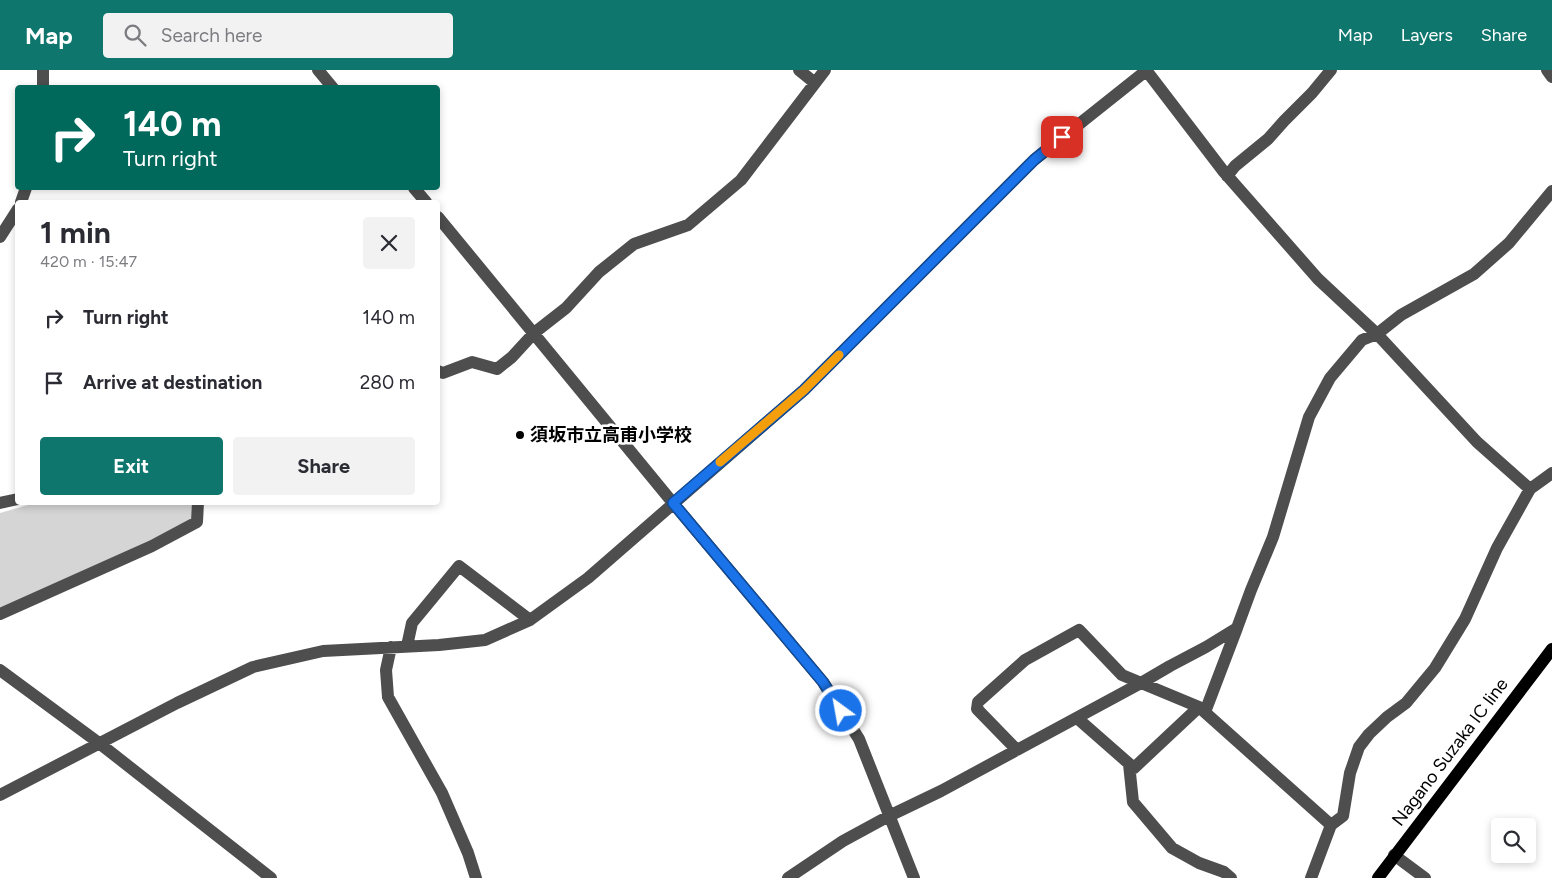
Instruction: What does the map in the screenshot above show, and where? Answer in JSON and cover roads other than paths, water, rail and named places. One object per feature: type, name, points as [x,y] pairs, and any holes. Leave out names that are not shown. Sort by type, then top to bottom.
[{"type":"main road","name":"Nagano Suzaka IC line","points":[[1378,878],[1552,649]]},
{"type":"street","points":[[42,85],[43,70]]},
{"type":"street","points":[[318,70],[330,85]]},
{"type":"street","points":[[799,70],[815,83]]},
{"type":"street","points":[[440,372],[443,373],[472,362],[497,369],[534,333],[566,308],[599,272],[634,244],[688,225],[741,180],[825,70]]},
{"type":"street","points":[[0,795],[177,703],[253,667],[323,651],[485,640],[530,620],[588,578],[804,390],[1034,160],[1146,70],[1227,176],[1318,279],[1377,334],[1477,442],[1530,489]]},
{"type":"street","points":[[1227,176],[1235,166],[1268,139],[1331,70]]},
{"type":"street","points":[[1547,70],[1552,77]]},
{"type":"street","points":[[1077,718],[1134,768],[1202,710],[1273,537],[1309,417],[1330,378],[1362,340],[1377,334],[1401,315],[1474,274],[1509,243],[1552,191]]},
{"type":"street","points":[[440,218],[673,503],[823,682],[859,739],[914,878]]},
{"type":"street","points":[[0,237],[14,224]]},
{"type":"street","points":[[1310,875],[1331,825],[1343,816],[1350,773],[1359,747],[1369,734],[1387,717],[1406,703],[1435,668],[1465,618],[1497,548],[1530,489],[1552,473]]},
{"type":"street","points":[[0,503],[15,500]]},
{"type":"street","points":[[0,614],[152,546],[197,522],[198,505]]},
{"type":"street","points":[[407,646],[412,623],[459,566],[530,620]]},
{"type":"street","points":[[788,878],[842,841],[941,791],[1077,718],[1237,628]]},
{"type":"street","points":[[1017,750],[977,709],[978,702],[1025,660],[1079,630],[1122,676],[1202,710],[1331,825]]},
{"type":"street","points":[[391,647],[386,670],[388,697],[442,793],[468,853],[476,878]]},
{"type":"street","points":[[0,670],[99,743],[271,878]]},
{"type":"street","points":[[1129,764],[1133,802],[1172,848],[1199,863],[1224,872],[1231,878]]},
{"type":"street","points":[[1394,855],[1425,878]]},
{"type":"place","name":"須坂市立高甫小学校","points":[[520,435]]}]
